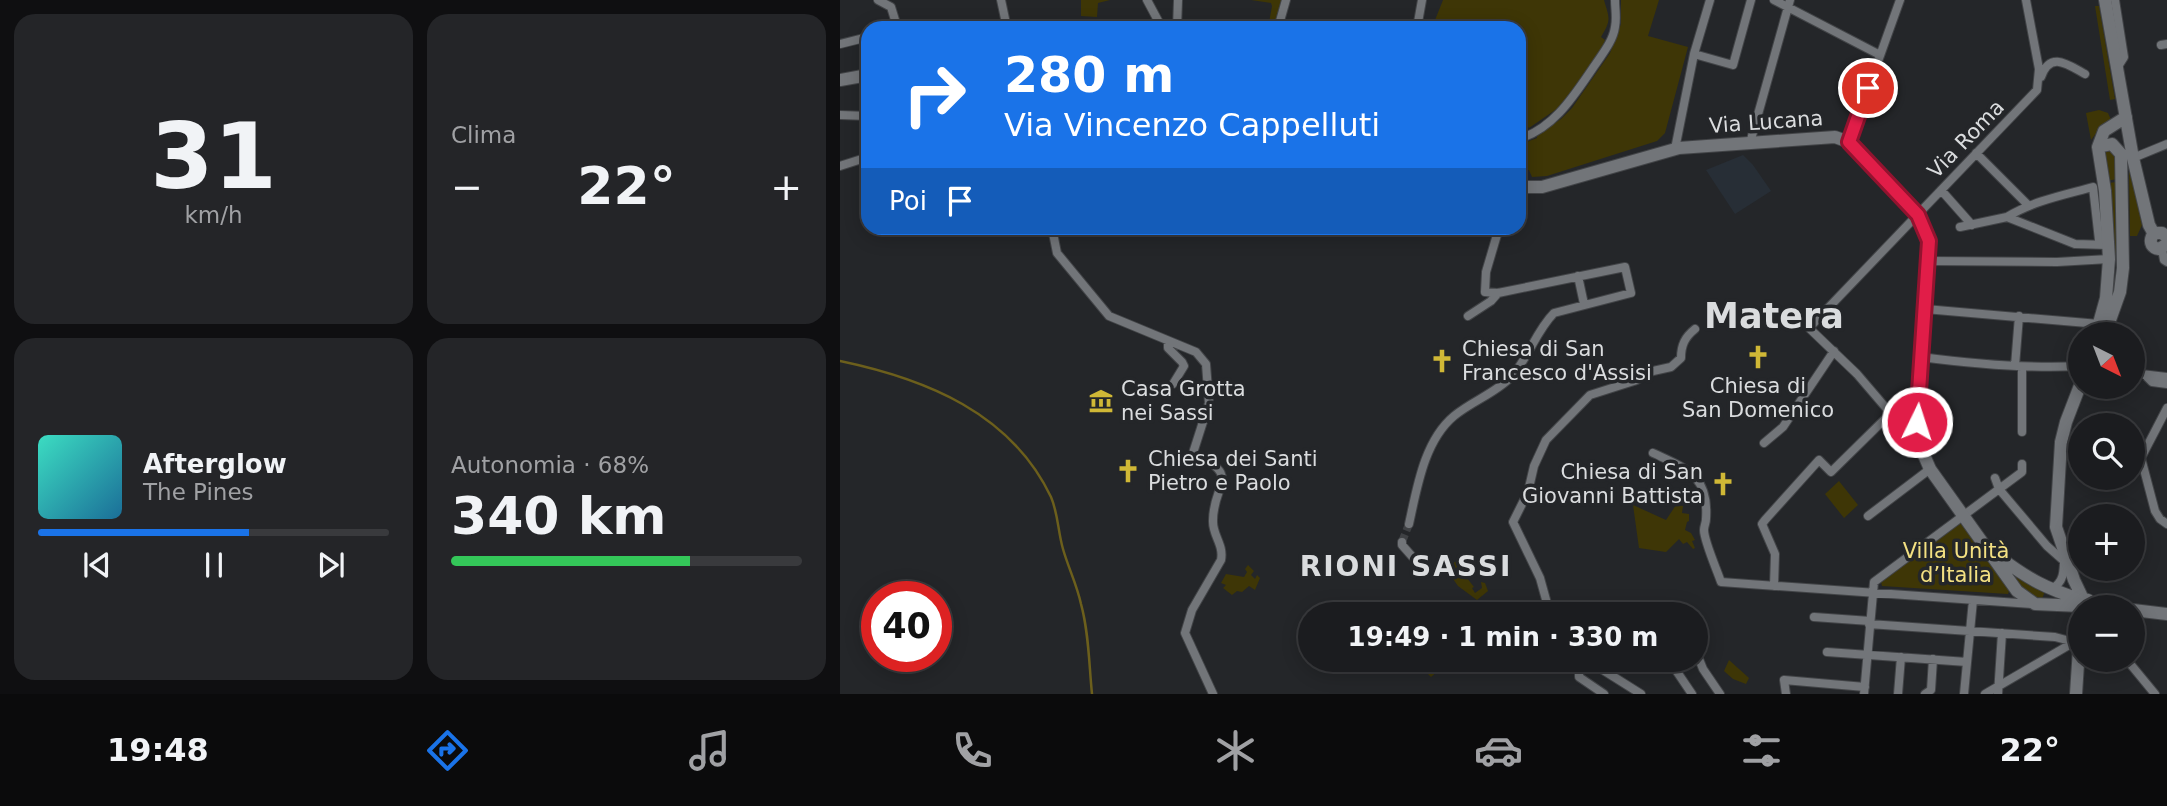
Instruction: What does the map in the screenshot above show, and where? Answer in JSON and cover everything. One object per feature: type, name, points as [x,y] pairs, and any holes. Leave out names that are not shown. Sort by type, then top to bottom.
[{"type":"street","points":[[878,0],[891,6],[895,21]]},
{"type":"street","points":[[1001,0],[1006,21]]},
{"type":"street","points":[[1147,0],[1158,21]]},
{"type":"street","points":[[1177,21],[1178,0]]},
{"type":"street","points":[[1280,21],[1286,0]]},
{"type":"street","points":[[1418,21],[1422,0]]},
{"type":"street","points":[[1526,136],[1540,129],[1560,112],[1609,45],[1615,28],[1615,0]]},
{"type":"street","points":[[1675,149],[1694,54],[1710,0]]},
{"type":"street","points":[[1694,54],[1733,65],[1751,0]]},
{"type":"street","points":[[1774,0],[1789,4],[1880,55]]},
{"type":"street","points":[[1849,142],[1900,0]]},
{"type":"street","points":[[2026,0],[2039,69],[2039,83]]},
{"type":"street","points":[[2105,0],[2130,140],[2129,159],[2154,234],[2152,245],[2156,249],[2165,244]]},
{"type":"street","points":[[2115,0],[2124,57],[2117,68]]},
{"type":"street","points":[[1749,142],[1789,4]]},
{"type":"street","points":[[840,44],[861,39]]},
{"type":"street","points":[[2039,83],[2044,67],[2051,63],[2068,64],[2085,74]]},
{"type":"street","points":[[840,80],[861,76]]},
{"type":"street","name":"Via Roma","points":[[1834,351],[1809,328],[2032,96],[2039,83]]},
{"type":"street","points":[[840,115],[861,116]]},
{"type":"street","points":[[2103,242],[2105,191],[2098,147],[2104,131],[2126,117]]},
{"type":"street","name":"Via Lucana","points":[[1526,187],[1542,187],[1675,149],[1835,137],[1849,142],[1918,215],[1929,241],[1918,408],[1919,444]]},
{"type":"street","points":[[2098,147],[2112,144],[2129,159]]},
{"type":"street","points":[[2105,322],[2120,292],[2123,268],[2119,176],[2129,159],[2167,144]]},
{"type":"street","points":[[1976,153],[2029,206]]},
{"type":"street","points":[[840,166],[861,159]]},
{"type":"street","points":[[1960,227],[2007,216],[2029,206],[2093,187],[2103,242],[2109,259],[2102,322]]},
{"type":"street","points":[[1941,190],[1972,225]]},
{"type":"street","points":[[2007,216],[2075,244],[2103,242]]},
{"type":"street","points":[[1053,235],[1057,253],[1109,316],[1196,352],[1206,364],[1209,402],[1193,453],[1211,461],[1220,470],[1221,483],[1212,524],[1222,556],[1192,610],[1185,633],[1213,694]]},
{"type":"street","points":[[1409,524],[1418,483],[1440,432],[1454,416],[1505,384],[1522,364],[1546,321],[1554,313],[1631,293],[1625,267],[1497,293],[1485,292],[1486,272],[1497,235]]},
{"type":"street","points":[[2075,244],[2075,259]]},
{"type":"street","points":[[2165,244],[2164,260],[2167,262]]},
{"type":"street","points":[[1928,261],[2050,262],[2109,259]]},
{"type":"street","points":[[1578,276],[1584,304]]},
{"type":"street","points":[[1468,316],[1491,302],[1497,293]]},
{"type":"street","points":[[1925,309],[2019,316],[2068,325]]},
{"type":"street","points":[[2019,316],[2018,367],[2022,432]]},
{"type":"street","points":[[1547,602],[1540,578],[1513,522],[1528,492],[1540,449],[1590,395],[1630,383],[1678,362],[1686,337],[1695,329]]},
{"type":"street","points":[[1168,342],[1168,348],[1184,366],[1173,384]]},
{"type":"street","points":[[1764,443],[1783,427],[1834,351],[1919,444],[1930,469],[2017,591],[2035,604]]},
{"type":"street","points":[[1921,357],[2018,367],[2068,366]]},
{"type":"street","points":[[2146,374],[2167,377]]},
{"type":"street","points":[[2146,377],[2152,382],[2167,384]]},
{"type":"street","points":[[2075,399],[2066,422],[2059,462],[2056,527],[2079,595]]},
{"type":"street","points":[[2167,408],[2141,458],[2155,512],[2167,524]]},
{"type":"street","points":[[1774,586],[1775,554],[1762,524],[1819,460],[1831,472],[1890,414]]},
{"type":"street","points":[[1653,453],[1693,473],[1701,484],[1706,520],[1703,529],[1721,582],[2068,605]]},
{"type":"street","points":[[1786,694],[1784,680],[1865,690],[1874,582],[2021,472],[2021,464]]},
{"type":"street","points":[[1868,516],[1930,469]]},
{"type":"street","points":[[1995,478],[1999,489],[2047,546],[2064,557]]},
{"type":"street","points":[[1402,542],[1417,562]]},
{"type":"street","points":[[1990,551],[2030,580],[2068,599]]},
{"type":"street","points":[[2048,590],[2056,586],[2062,578],[2064,557]]},
{"type":"street","points":[[1964,694],[1973,600]]},
{"type":"street","points":[[2145,611],[2167,614]]},
{"type":"street","points":[[1814,617],[2068,639]]},
{"type":"street","points":[[1998,690],[2002,633]]},
{"type":"street","points":[[1985,694],[1998,690],[2068,646]]},
{"type":"street","points":[[1827,652],[1967,662]]},
{"type":"street","points":[[1898,694],[1901,657]]},
{"type":"street","points":[[1925,694],[1931,690],[1933,659]]},
{"type":"street","points":[[1579,672],[1579,677],[1604,694]]},
{"type":"street","points":[[1605,672],[1641,694]]},
{"type":"street","points":[[1677,672],[1692,694]]},
{"type":"street","points":[[1707,672],[1720,694]]},
{"type":"street","points":[[2076,672],[2076,694]]},
{"type":"street","points":[[2137,672],[2155,694]]},
{"type":"shaded area","points":[[1743,155],[1771,191],[1735,214],[1706,170]]},
{"type":"green space","points":[[1081,0],[1110,0],[1098,3],[1097,17],[1081,16]]},
{"type":"green space","points":[[1251,0],[1282,0],[1277,21],[1269,21],[1271,3]]},
{"type":"green space","points":[[1443,0],[1604,0],[1608,18],[1601,37],[1605,40],[1602,48],[1561,106],[1529,128],[1526,126],[1526,21],[1435,20]]},
{"type":"green space","points":[[1621,0],[1659,0],[1648,36],[1688,47],[1665,133],[1657,141],[1547,176],[1532,177],[1529,170],[1526,171],[1526,142],[1537,138],[1537,135],[1572,108],[1610,53],[1621,24]]},
{"type":"green space","points":[[2095,6],[2099,6],[2115,99],[2110,100]]},
{"type":"green space","points":[[2099,110],[2108,113],[2111,120],[2100,128],[2091,140],[2086,113]]},
{"type":"green space","points":[[2106,150],[2115,150],[2117,179],[2107,181],[2103,156]]},
{"type":"green space","points":[[2129,172],[2142,225],[2137,236],[2130,236]]},
{"type":"green space","points":[[2117,182],[2120,260],[2112,260],[2108,183]]},
{"type":"green space","points":[[1839,481],[1858,505],[1844,518],[1825,494]]},
{"type":"green space","points":[[1633,505],[1666,520],[1676,505],[1683,506],[1682,513],[1689,514],[1685,530],[1691,533],[1695,540],[1692,541],[1695,548],[1687,542],[1683,544],[1679,539],[1666,552],[1639,548]]},
{"type":"green space","name":"Villa Unità d’Italia","points":[[1961,523],[2010,588],[2008,594],[1882,586],[1881,582]]},
{"type":"green space","points":[[1456,561],[1459,573],[1463,573],[1474,587],[1472,588],[1475,593],[1482,588],[1481,582],[1485,583],[1488,591],[1477,600],[1458,586],[1446,569]]},
{"type":"green space","points":[[1248,565],[1254,571],[1251,575],[1255,579],[1257,575],[1260,578],[1255,590],[1249,586],[1232,595],[1223,588],[1226,585],[1221,583],[1226,574],[1244,577]]},
{"type":"green space","points":[[2005,566],[2045,591],[2042,599],[2025,592]]},
{"type":"green space","points":[[1729,660],[1749,678],[1746,684],[1733,679],[1724,671]]},
{"type":"waterway","points":[[840,361],[904,378],[963,404],[1013,443],[1034,468],[1051,497],[1063,549],[1084,615],[1092,694]]},
{"type":"tunnel","points":[[1402,542],[1409,524]]},
{"type":"place","name":"Chiesa di San Domenico","points":[[1758,357]]},
{"type":"place","name":"Chiesa di San Francesco d'Assisi","points":[[1442,361]]},
{"type":"place","name":"Casa Grotta nei Sassi","points":[[1101,401]]},
{"type":"place","name":"Chiesa dei Santi Pietro e Paolo","points":[[1128,471]]},
{"type":"place","name":"Chiesa di San Giovanni Battista","points":[[1723,484]]},
{"type":"district","name":"Matera","points":[[1774,316]]},
{"type":"district","name":"RIONI SASSI","points":[[1406,566]]},
{"type":"route","points":[[1868,88],[1849,142],[1918,215],[1929,241],[1917,422]]}]
